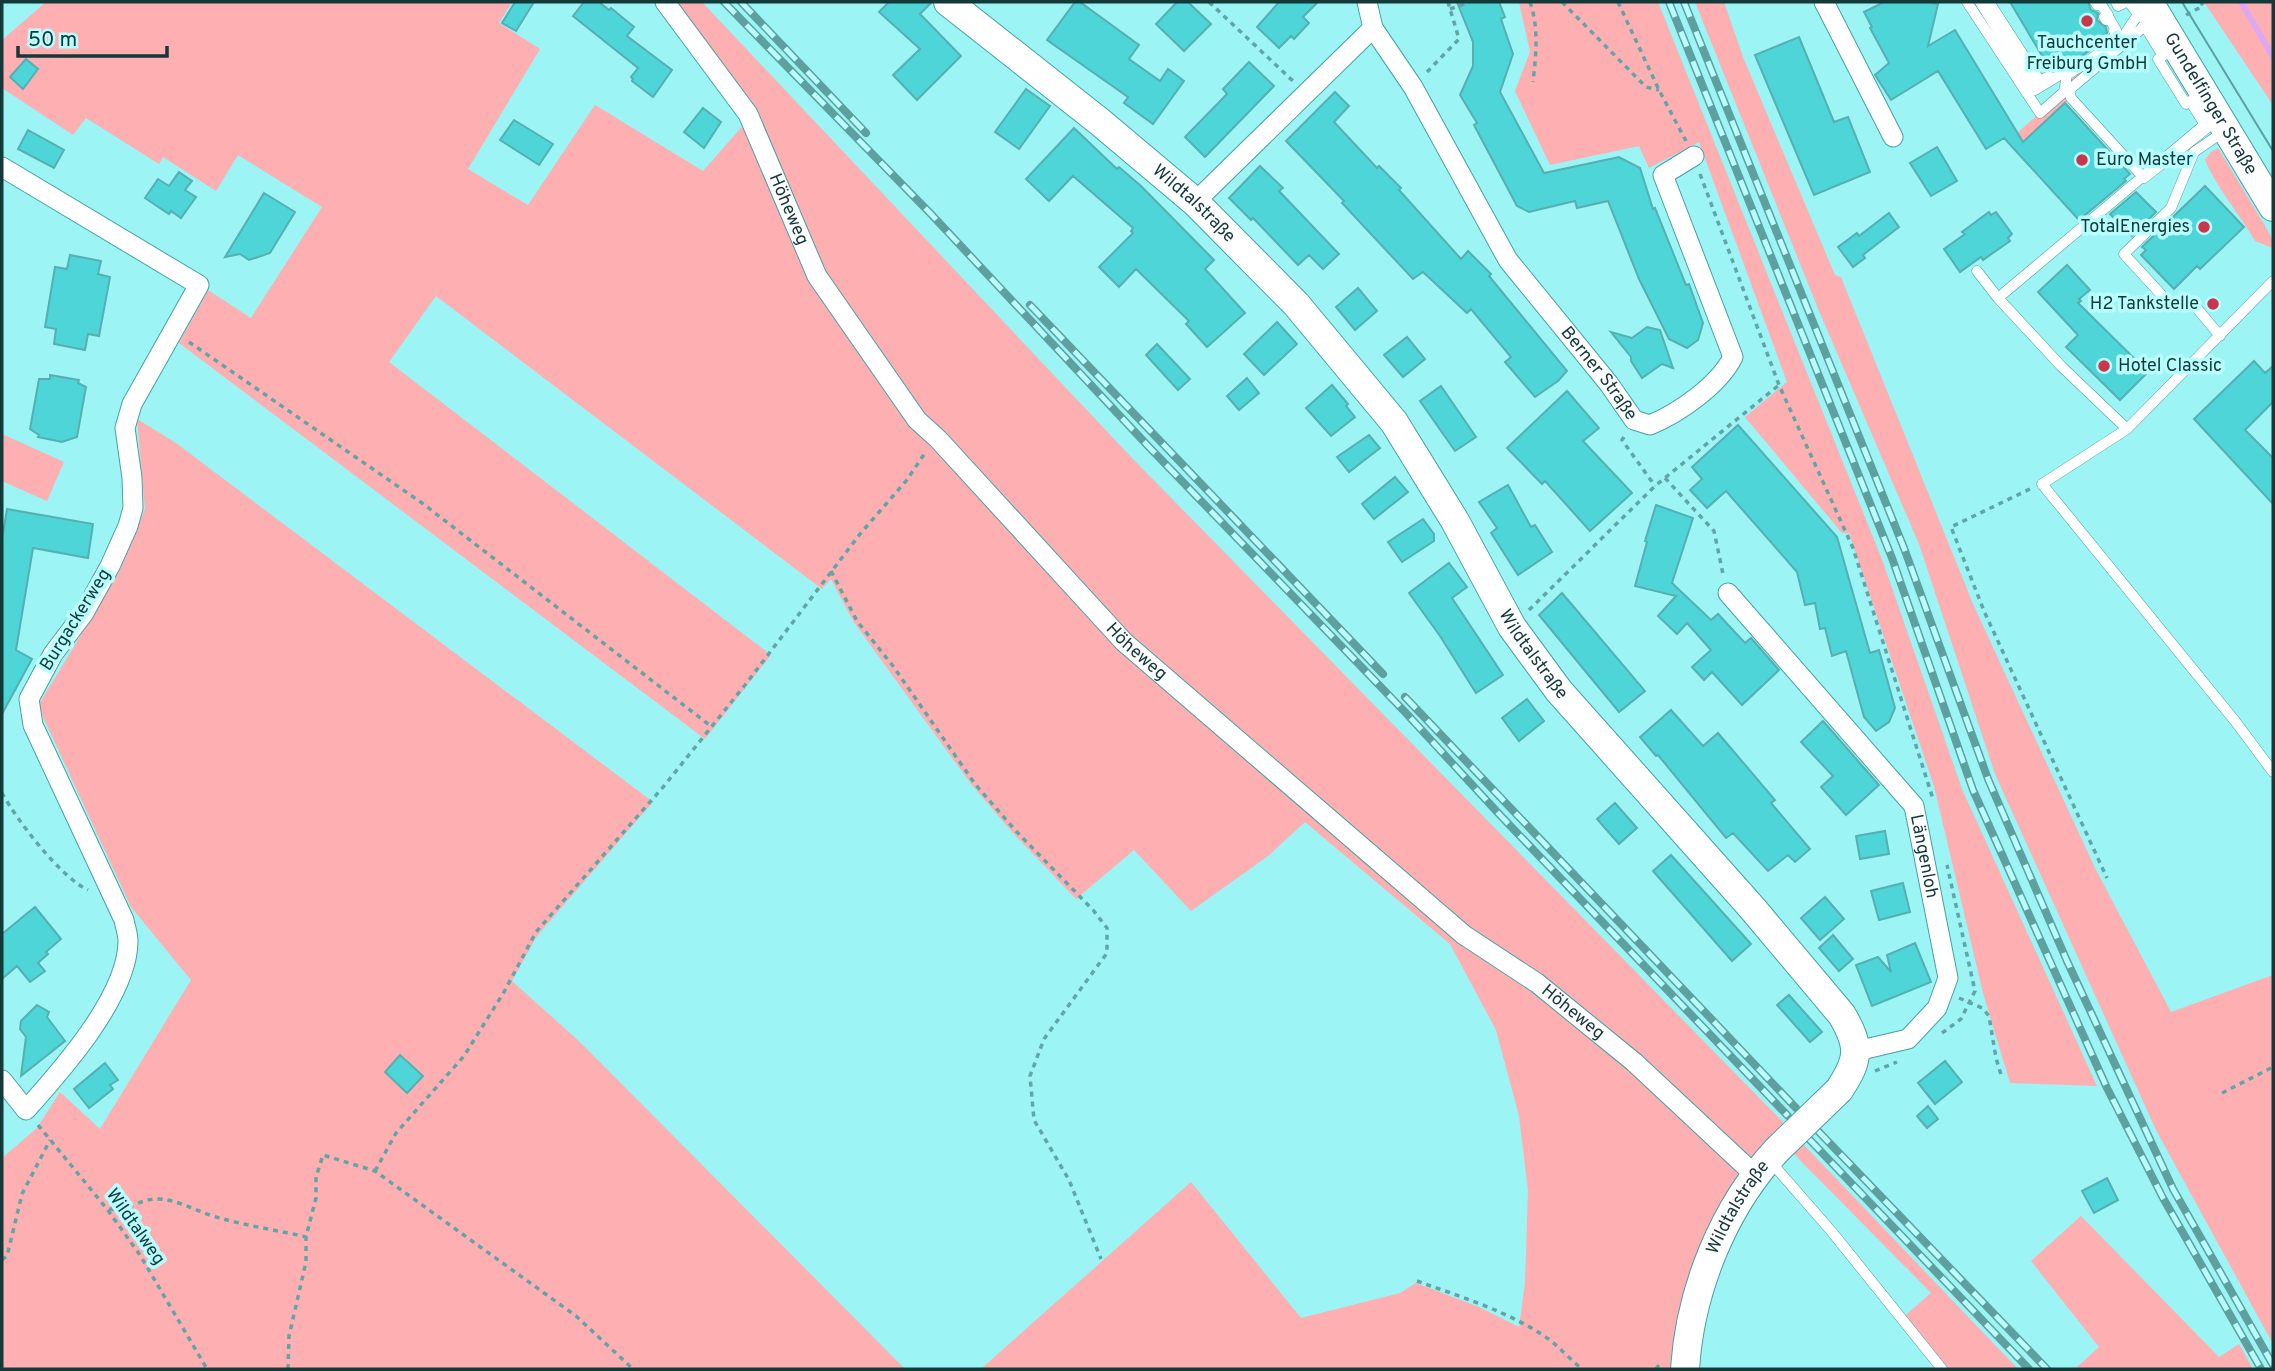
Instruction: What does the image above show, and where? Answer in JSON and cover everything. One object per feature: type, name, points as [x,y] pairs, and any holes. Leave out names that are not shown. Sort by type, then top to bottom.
[{"type":"street","name":"Höheweg","points":[[665,2],[748,114],[817,276],[917,421],[938,439],[1124,642],[1464,935],[1537,983],[1634,1062],[1767,1162]]},
{"type":"street","name":"Wildtalstraße","points":[[948,2],[1100,122],[1195,202],[1296,304],[1394,422],[1455,521],[1512,627],[1559,691],[1753,909],[1842,1015],[1852,1032],[1857,1051],[1853,1068],[1839,1090],[1767,1162],[1740,1198],[1705,1273],[1694,1307],[1685,1369]]},
{"type":"street","name":"Berner Straße","points":[[1367,2],[1373,28],[1413,87],[1508,260],[1609,384],[1634,420],[1650,425],[1680,410],[1726,371],[1733,357],[1663,175],[1694,156]]},
{"type":"street","points":[[1824,2],[1893,137]]},
{"type":"street","name":"Gundelfinger Straße","points":[[2138,4],[2273,207]]},
{"type":"street","points":[[1195,202],[1373,28]]},
{"type":"street","name":"Burgackerweg","points":[[2,167],[198,285],[132,404],[125,428],[133,508],[128,526],[84,613],[53,654],[30,699],[33,725],[124,920],[128,940],[124,966],[110,998],[90,1031],[56,1077],[26,1110]]},
{"type":"street","name":"Längenloh","points":[[1728,593],[1914,806],[1948,978],[1944,991]]},
{"type":"street","points":[[1857,1051],[1908,1039],[1937,1008],[1944,991]]},
{"type":"street","points":[[2,1080],[26,1110]]},
{"type":"lane","points":[[1967,2],[2040,113],[2064,92],[2067,75],[2122,38],[2137,16],[2140,17],[2138,4]]},
{"type":"lane","points":[[1980,2],[2035,90],[2119,38],[2138,4]]},
{"type":"lane","points":[[1989,2],[2040,82],[2117,36],[2109,18],[2106,20],[2104,17],[2108,15],[2100,3],[2097,5],[2095,2]]},
{"type":"lane","points":[[2116,2],[2118,6],[2138,4]]},
{"type":"lane","points":[[2143,176],[2071,98],[2069,90],[2144,25],[2161,36]]},
{"type":"lane","points":[[1998,299],[2143,176],[2216,122]]},
{"type":"lane","points":[[2216,122],[2194,152],[2171,208],[2124,254],[2168,302],[2194,306],[2220,335]]},
{"type":"lane","points":[[1977,271],[1998,299],[2061,366],[2127,429]]},
{"type":"lane","points":[[2273,281],[2127,429],[2042,484],[2235,721],[2273,772]]},
{"type":"lane","points":[[1767,1162],[1832,1232],[1942,1369]]},
{"type":"path","points":[[1209,2],[1307,93]]},
{"type":"path","points":[[1413,87],[1459,39],[1448,2]]},
{"type":"path","points":[[1450,9],[1470,2]]},
{"type":"path","points":[[1530,2],[1537,40],[1533,82]]},
{"type":"path","points":[[1562,2],[1646,87],[1659,90]]},
{"type":"path","points":[[1618,2],[1659,90],[1694,156],[1779,385],[1853,548],[1930,787]]},
{"type":"path","points":[[173,331],[422,503],[712,727]]},
{"type":"path","points":[[1512,627],[1655,486],[1779,385]]},
{"type":"path","points":[[1634,420],[1622,440],[1655,486]]},
{"type":"path","points":[[375,1171],[396,1133],[464,1056],[504,992],[536,932],[664,786],[831,570],[938,439]]},
{"type":"path","points":[[1665,478],[1714,531],[1728,593]]},
{"type":"path","points":[[2042,484],[1951,527],[1984,611],[2107,878]]},
{"type":"path","points":[[831,570],[857,621],[893,666],[975,783],[1107,928],[1107,953],[1044,1039],[1030,1076],[1034,1120],[1069,1180],[1101,1259]]},
{"type":"path","points":[[2,793],[39,845],[75,884]]},
{"type":"path","points":[[1944,991],[1982,1008],[1989,1016],[2002,1078]]},
{"type":"path","points":[[2222,1093],[2273,1067]]},
{"type":"path","name":"Wildtalweg","points":[[26,1110],[107,1209],[140,1255],[207,1369]]},
{"type":"path","points":[[2,1260],[6,1256],[22,1194],[51,1140]]},
{"type":"path","points":[[288,1369],[289,1336],[306,1262],[306,1237],[316,1198],[316,1177],[323,1155],[375,1171],[576,1316],[633,1369]]},
{"type":"path","points":[[107,1209],[116,1210],[135,1202],[158,1199],[184,1205],[220,1219],[306,1237]]},
{"type":"path","points":[[1417,1281],[1529,1327],[1550,1341],[1581,1369]]},
{"type":"shaded area","points":[[46,2],[512,2],[499,23],[540,49],[468,169],[528,205],[595,105],[703,171],[755,112],[673,2],[702,2],[1134,460],[1785,1124],[1759,1187],[1730,1245],[1714,1287],[1704,1323],[1699,1369],[981,1369],[1191,1182],[1301,1318],[1400,1293],[1416,1283],[1479,1307],[1519,1327],[1525,1283],[1528,1191],[1519,1116],[1496,1030],[1450,944],[1305,822],[1268,856],[1191,911],[1134,850],[1076,899],[971,784],[853,621],[831,579],[822,589],[436,296],[389,362],[771,655],[705,739],[179,343],[208,290],[251,318],[322,207],[238,155],[216,191],[163,157],[159,164],[86,118],[73,135],[2,88],[2,40]]},
{"type":"shaded area","points":[[1519,2],[1658,2],[1883,562],[1962,789],[2097,1086],[2010,1083],[1983,993],[1934,786],[1849,533],[1842,533],[1745,417],[1787,382],[1699,142],[1649,168],[1639,146],[1550,165],[1515,91],[1530,52]]},
{"type":"shaded area","points":[[1695,2],[1724,2],[1743,57],[1835,275],[1841,277],[1973,604],[2096,870],[2171,1012],[2273,975],[2273,1344],[2156,1130],[1995,774],[1919,544],[1819,311]]},
{"type":"shaded area","points":[[2203,2],[2273,2],[2273,105],[2206,5]]},
{"type":"shaded area","points":[[2137,16],[2144,25],[2070,90],[2071,98],[2015,150],[2009,140],[2064,92],[2067,75],[2122,38]]},
{"type":"shaded area","points":[[2218,148],[2267,229],[2273,241],[2273,248],[2255,241],[2210,171],[2205,160]]},
{"type":"shaded area","points":[[137,419],[176,443],[653,802],[537,936],[512,981],[581,1043],[905,1369],[2,1369],[2,1158],[37,1128],[60,1092],[100,1129],[191,980],[131,907],[38,706],[119,572],[145,509]]},
{"type":"shaded area","points":[[2,434],[64,462],[47,501],[2,481]]},
{"type":"shaded area","points":[[1802,1143],[2018,1369],[1939,1369],[1899,1321],[1931,1293],[1793,1153]]},
{"type":"shaded area","points":[[2081,1216],[2219,1357],[2239,1344],[2253,1369],[2075,1369],[2099,1347],[2031,1261]]},
{"type":"building","points":[[515,2],[534,2],[516,31],[502,23]]},
{"type":"building","points":[[584,2],[599,2],[609,10],[611,8],[634,27],[627,36],[672,70],[653,97],[632,81],[631,77],[638,68],[573,16]]},
{"type":"building","points":[[889,2],[932,2],[920,14],[961,56],[917,100],[893,75],[920,49],[879,12]]},
{"type":"building","points":[[1075,2],[1080,2],[1139,45],[1129,59],[1160,81],[1168,69],[1184,81],[1153,124],[1124,103],[1128,97],[1047,40]]},
{"type":"building","points":[[1177,2],[1188,2],[1211,24],[1184,51],[1156,24]]},
{"type":"building","points":[[1279,2],[1318,2],[1303,17],[1309,23],[1294,39],[1291,36],[1279,48],[1257,27]]},
{"type":"building","points":[[1457,2],[1499,2],[1505,17],[1501,19],[1513,54],[1500,92],[1544,173],[1619,157],[1640,168],[1653,209],[1655,208],[1686,285],[1689,284],[1703,323],[1698,340],[1687,348],[1669,339],[1639,279],[1608,201],[1577,208],[1575,201],[1529,212],[1517,206],[1474,125],[1477,123],[1460,95],[1473,66],[1473,42]]},
{"type":"building","points":[[1884,2],[1938,4],[1928,46],[1955,30],[2023,142],[2065,103],[2130,174],[2124,179],[2126,181],[2079,220],[2004,138],[1986,149],[1938,71],[1891,100],[1875,75],[1889,63],[1864,12]]},
{"type":"building","points":[[2010,2],[2088,2],[2091,10],[2098,13],[2097,20],[2106,27],[2107,33],[2103,42],[2074,61],[2068,61],[2053,70]]},
{"type":"building","points":[[1799,37],[1834,122],[1848,117],[1870,172],[1814,195],[1755,55]]},
{"type":"building","points":[[26,59],[38,69],[23,89],[10,77]]},
{"type":"building","points":[[1249,62],[1274,86],[1205,157],[1185,137],[1227,94],[1223,89]]},
{"type":"building","points":[[1026,89],[1050,106],[1019,149],[995,132]]},
{"type":"building","points":[[1335,92],[1349,106],[1334,122],[1377,168],[1379,166],[1401,188],[1399,190],[1461,259],[1468,251],[1491,274],[1489,276],[1567,371],[1558,381],[1535,397],[1505,362],[1511,357],[1471,309],[1467,313],[1423,272],[1413,279],[1286,141]]},
{"type":"building","points":[[703,108],[721,122],[704,148],[684,132]]},
{"type":"building","points":[[514,120],[553,144],[539,165],[500,140]]},
{"type":"building","points":[[1074,128],[1117,169],[1119,167],[1141,186],[1214,260],[1205,269],[1245,313],[1207,347],[1186,324],[1189,321],[1136,269],[1119,287],[1099,267],[1133,233],[1133,228],[1073,176],[1049,201],[1026,179]]},
{"type":"building","points":[[28,130],[64,150],[54,168],[18,149]]},
{"type":"building","points":[[1937,147],[1957,181],[1931,196],[1910,163]]},
{"type":"building","points":[[1260,166],[1283,188],[1279,191],[1339,254],[1323,269],[1309,255],[1298,265],[1253,218],[1251,220],[1229,198]]},
{"type":"building","points":[[179,172],[192,181],[185,190],[196,197],[181,218],[171,211],[169,214],[145,198],[158,179],[169,186]]},
{"type":"building","points":[[2205,186],[2244,227],[2200,269],[2197,266],[2174,289],[2141,255],[2146,250],[2142,247]]},
{"type":"building","points":[[2136,192],[2156,212],[2132,236],[2110,214]]},
{"type":"building","points":[[264,193],[295,212],[270,253],[249,260],[240,254],[225,257]]},
{"type":"building","points":[[1989,212],[1991,215],[1996,212],[2012,234],[2008,238],[2010,241],[1960,272],[1944,249]]},
{"type":"building","points":[[1889,213],[1899,227],[1863,255],[1865,258],[1853,267],[1838,247],[1857,233],[1859,236]]},
{"type":"building","points":[[70,255],[101,261],[98,274],[110,277],[99,336],[88,334],[85,350],[54,344],[56,329],[45,327],[55,267],[67,269]]},
{"type":"building","points":[[2067,265],[2090,290],[2078,303],[2148,372],[2120,400],[2066,347],[2078,335],[2038,292]]},
{"type":"building","points":[[1358,288],[1377,311],[1355,330],[1336,307]]},
{"type":"building","points":[[1277,322],[1297,344],[1264,375],[1244,354]]},
{"type":"building","points":[[1647,327],[1660,330],[1673,368],[1662,364],[1642,378],[1631,357],[1611,332],[1632,338]]},
{"type":"building","points":[[1407,337],[1425,359],[1403,377],[1384,355]]},
{"type":"building","points":[[1157,344],[1190,379],[1178,390],[1146,355]]},
{"type":"building","points":[[2254,361],[2265,373],[2273,366],[2273,402],[2245,430],[2273,458],[2273,504],[2194,419]]},
{"type":"building","points":[[50,375],[79,380],[78,383],[86,387],[77,437],[62,442],[38,437],[39,435],[30,429],[39,379],[50,379]]},
{"type":"building","points":[[1247,378],[1259,393],[1239,410],[1227,396]]},
{"type":"building","points":[[1332,385],[1355,417],[1331,436],[1306,408]]},
{"type":"building","points":[[1441,386],[1476,437],[1455,451],[1420,401]]},
{"type":"building","points":[[1567,391],[1599,428],[1583,441],[1632,493],[1590,531],[1545,481],[1542,484],[1507,448]]},
{"type":"building","points":[[1738,425],[1837,537],[1870,653],[1879,650],[1895,708],[1889,722],[1876,731],[1864,717],[1846,651],[1832,656],[1825,628],[1820,629],[1815,603],[1805,605],[1797,572],[1726,491],[1707,508],[1690,490],[1702,479],[1692,467]]},
{"type":"building","points":[[1369,435],[1380,448],[1349,472],[1337,457]]},
{"type":"building","points":[[1395,477],[1408,492],[1374,519],[1362,504]]},
{"type":"building","points":[[1508,485],[1531,527],[1535,525],[1552,552],[1518,575],[1491,533],[1497,528],[1479,502]]},
{"type":"building","points":[[1656,505],[1693,518],[1672,583],[1711,620],[1718,614],[1745,643],[1751,638],[1779,670],[1742,705],[1712,672],[1704,680],[1692,667],[1711,650],[1687,623],[1677,634],[1658,616],[1676,596],[1635,586]]},
{"type":"building","points":[[7,509],[93,524],[88,558],[33,548],[16,650],[32,659],[2,714],[2,539]]},
{"type":"building","points":[[1423,519],[1434,534],[1434,541],[1402,562],[1388,542]]},
{"type":"building","points":[[1449,563],[1467,587],[1452,598],[1503,675],[1476,693],[1409,593]]},
{"type":"building","points":[[1562,593],[1645,691],[1619,712],[1539,615]]},
{"type":"building","points":[[1527,699],[1544,721],[1519,741],[1502,718]]},
{"type":"building","points":[[1671,710],[1703,746],[1718,733],[1775,800],[1771,803],[1810,849],[1795,862],[1788,855],[1768,871],[1733,833],[1726,838],[1640,737]]},
{"type":"building","points":[[1823,721],[1879,785],[1846,815],[1821,787],[1833,776],[1801,742]]},
{"type":"building","points":[[1615,803],[1637,828],[1619,844],[1597,819]]},
{"type":"building","points":[[1885,831],[1889,854],[1860,859],[1856,836]]},
{"type":"building","points":[[1671,855],[1751,944],[1732,961],[1653,871]]},
{"type":"building","points":[[1903,883],[1910,912],[1879,920],[1871,891]]},
{"type":"building","points":[[1825,897],[1844,919],[1820,940],[1801,918]]},
{"type":"building","points":[[35,907],[61,939],[38,963],[45,971],[30,982],[17,966],[2,979],[2,934]]},
{"type":"building","points":[[1833,935],[1853,959],[1839,971],[1819,948]]},
{"type":"building","points":[[1915,943],[1931,982],[1872,1006],[1856,965],[1878,957],[1891,972],[1887,955]]},
{"type":"building","points":[[1789,995],[1822,1032],[1810,1042],[1777,1005]]},
{"type":"building","points":[[37,1005],[49,1012],[47,1017],[65,1041],[21,1076],[26,1037],[20,1029],[21,1021]]},
{"type":"building","points":[[400,1055],[423,1076],[407,1093],[385,1072]]},
{"type":"building","points":[[1945,1061],[1962,1082],[1935,1104],[1918,1083]]},
{"type":"building","points":[[105,1063],[118,1080],[110,1085],[113,1089],[89,1108],[74,1089]]},
{"type":"building","points":[[1928,1106],[1938,1119],[1927,1128],[1917,1116]]},
{"type":"building","points":[[2107,1178],[2118,1200],[2094,1213],[2082,1191]]},
{"type":"waterway","points":[[2241,2],[2273,57]]},
{"type":"tram line","points":[[2182,2],[2273,151]]},
{"type":"railway","points":[[724,2],[930,213],[1149,447],[1788,1116]]},
{"type":"railway","points":[[741,2],[866,133]]},
{"type":"railway","points":[[1669,2],[1892,558],[1973,790],[2107,1088],[2163,1198],[2261,1369]]},
{"type":"railway","points":[[1684,2],[1904,548],[1988,779],[2067,961],[2173,1189],[2273,1365]]},
{"type":"railway","points":[[1030,305],[1383,674]]},
{"type":"railway","points":[[1405,697],[1796,1108]]},
{"type":"railway","points":[[1818,1131],[2047,1369]]},
{"type":"railway","points":[[1809,1139],[2029,1369]]},
{"type":"place","name":"Tauchcenter Freiburg GmbH","points":[[2087,21]]},
{"type":"place","name":"Euro Master","points":[[2082,160]]},
{"type":"place","name":"TotalEnergies","points":[[2204,227]]},
{"type":"place","name":"H2 Tankstelle","points":[[2213,304]]},
{"type":"place","name":"Hotel Classic","points":[[2104,366]]}]
